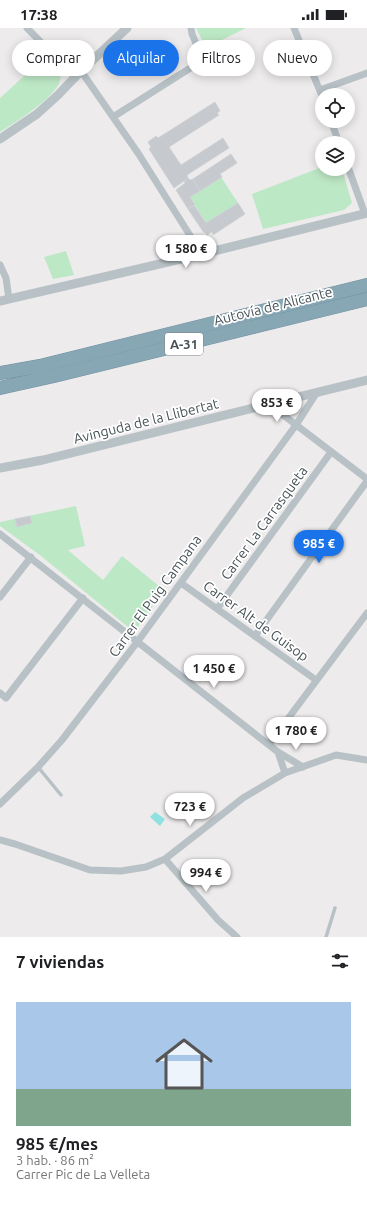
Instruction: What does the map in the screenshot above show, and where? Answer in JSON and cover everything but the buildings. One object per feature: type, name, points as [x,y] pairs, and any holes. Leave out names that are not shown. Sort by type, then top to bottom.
[{"type":"highway","name":"Autovía de Alicante","points":[[0,373],[40,366],[367,285]]},
{"type":"highway","name":"Autovía de Alicante","points":[[0,388],[367,299]]},
{"type":"street","points":[[27,28],[40,40]]},
{"type":"street","points":[[95,58],[127,28]]},
{"type":"street","points":[[112,117],[203,60],[191,28]]},
{"type":"street","points":[[294,28],[319,88]]},
{"type":"street","points":[[332,88],[367,73]]},
{"type":"street","points":[[0,139],[37,114],[58,96],[76,76]]},
{"type":"street","points":[[80,76],[138,153],[192,237],[198,255]]},
{"type":"street","points":[[0,265],[6,278],[5,300],[198,255],[366,213],[352,176]]},
{"type":"street","name":"Avinguda de la Llibertat","points":[[0,468],[43,460],[367,380]]},
{"type":"street","name":"Carrer El Puig Campana","points":[[0,804],[38,767],[62,740],[138,641],[296,425],[317,392]]},
{"type":"street","points":[[255,636],[367,480],[270,405]]},
{"type":"street","name":"Carrer La Carrasqueta","points":[[217,609],[331,452]]},
{"type":"street","points":[[0,534],[278,752],[303,767]]},
{"type":"street","points":[[0,597],[31,557]]},
{"type":"street","name":"Carrer Alt de Guisop","points":[[180,583],[316,680]]},
{"type":"street","points":[[3,696],[83,598]]},
{"type":"street","points":[[269,744],[367,613]]},
{"type":"street","points":[[278,752],[285,774]]},
{"type":"street","points":[[0,840],[90,870],[121,871],[146,867],[165,859],[243,798],[285,774],[336,755],[367,760]]},
{"type":"street","points":[[165,859],[218,920],[237,937]]},
{"type":"lane","points":[[38,767],[61,795]]},
{"type":"lane","points":[[326,937],[335,908]]},
{"type":"green space","points":[[196,28],[246,28],[222,40],[202,40]]},
{"type":"green space","points":[[24,76],[60,76],[57,87],[43,102],[0,132],[0,98]]},
{"type":"green space","points":[[315,170],[315,176],[344,176],[352,203],[344,210],[263,229],[252,194]]},
{"type":"green space","points":[[221,177],[238,203],[206,223],[190,197]]},
{"type":"green space","points":[[66,251],[74,275],[53,279],[44,257]]},
{"type":"green space","points":[[76,506],[85,546],[68,550],[103,580],[122,556],[164,590],[134,632],[41,556],[0,526],[0,522]]},
{"type":"water","points":[[155,812],[165,819],[160,826],[150,817]]}]
